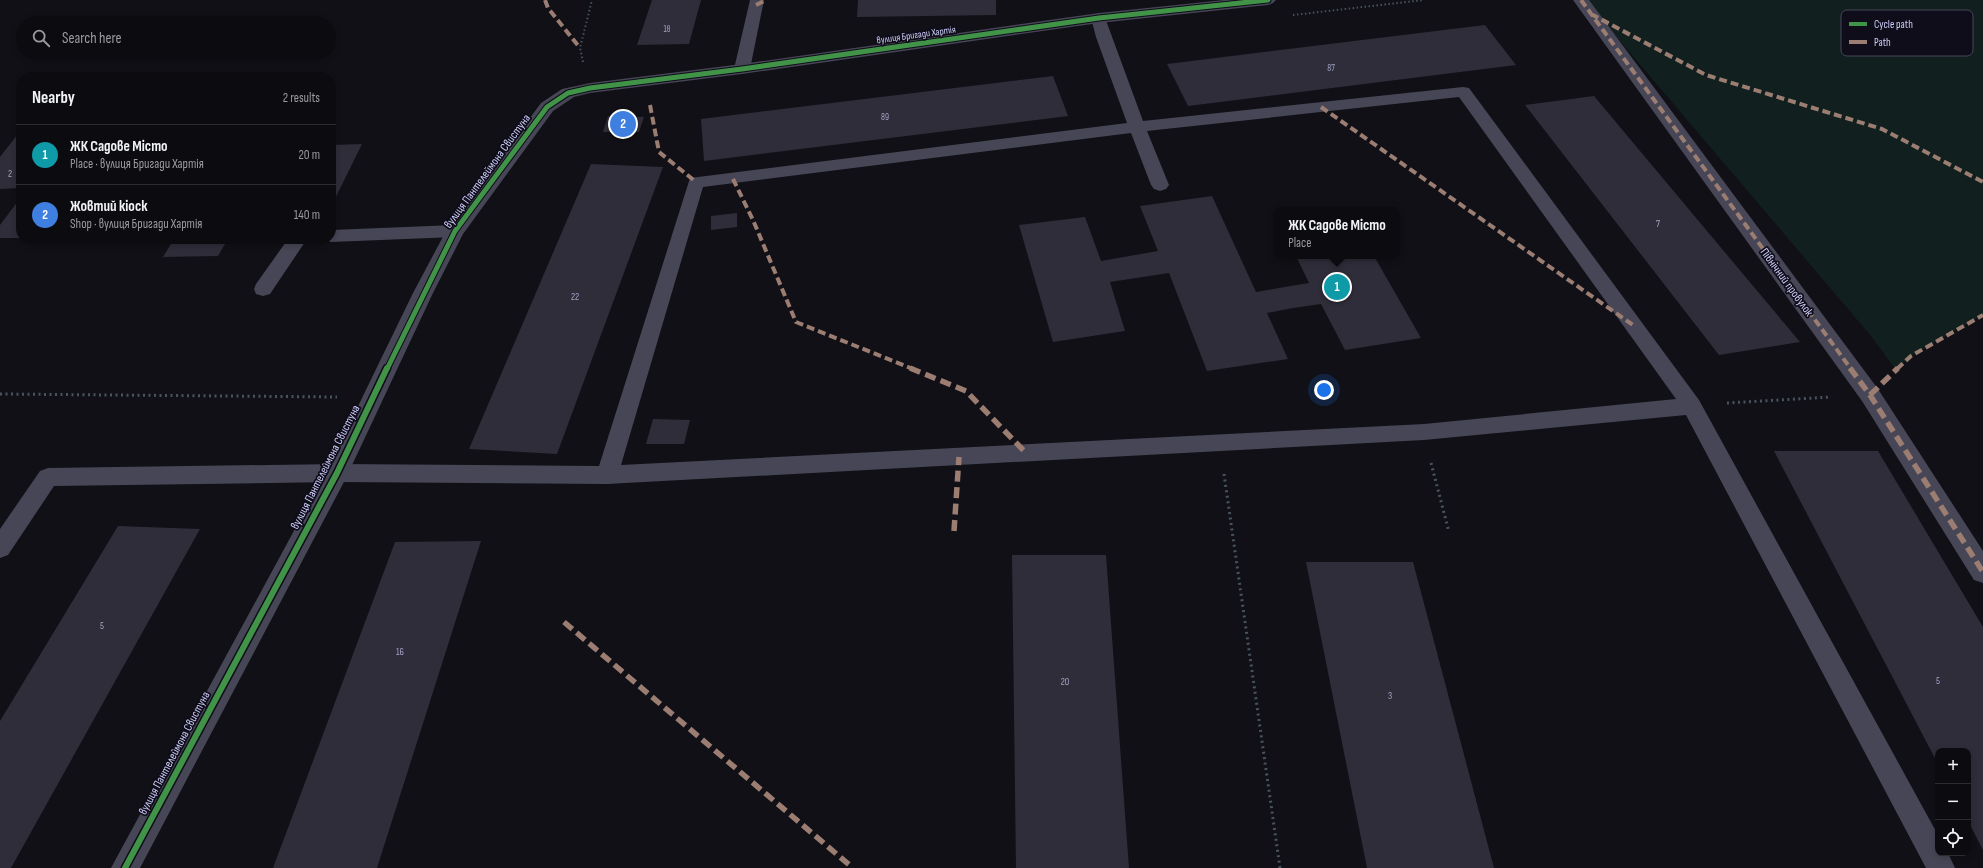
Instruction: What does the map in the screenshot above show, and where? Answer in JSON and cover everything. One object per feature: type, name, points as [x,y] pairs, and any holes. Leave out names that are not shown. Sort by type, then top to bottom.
[{"type":"street","name":"вулиця Бригади Хартія","points":[[568,93],[590,88],[742,69],[1099,18],[1268,0]]},
{"type":"street","name":"Північний провулок","points":[[1581,0],[1870,395],[1983,572]]},
{"type":"street","name":"вулиця Пантелеймона Свистуна","points":[[125,868],[337,473],[423,293],[455,231],[547,107],[568,93]]},
{"type":"lane","points":[[742,69],[757,0]]},
{"type":"lane","points":[[1099,18],[1104,37],[1160,185]]},
{"type":"lane","points":[[607,475],[696,182],[732,179],[1137,127],[1463,92],[1692,406],[1942,868]]},
{"type":"lane","points":[[336,236],[455,231]]},
{"type":"lane","points":[[264,289],[295,244]]},
{"type":"lane","points":[[0,548],[48,477],[337,473],[607,475],[1424,432],[1692,406]]},
{"type":"path","points":[[590,88],[580,48],[592,0]]},
{"type":"path","points":[[0,394],[372,398]]},
{"type":"path","points":[[1692,406],[1870,395]]},
{"type":"path","points":[[1424,432],[1449,532]]},
{"type":"path","points":[[1220,443],[1280,868]]},
{"type":"shaded area","points":[[1585,0],[1983,0],[1983,315],[1911,356],[1896,370],[1871,336]]},
{"type":"building","points":[[652,0],[701,0],[689,44],[637,45]]},
{"type":"building","points":[[858,0],[996,0],[996,15],[857,17]]},
{"type":"building","points":[[1485,25],[1516,65],[1188,106],[1167,64]]},
{"type":"building","points":[[1053,76],[1068,116],[704,161],[701,119]]},
{"type":"building","points":[[1594,96],[1800,342],[1719,355],[1525,105]]},
{"type":"building","points":[[608,116],[644,117],[639,132],[603,132]]},
{"type":"building","points":[[16,136],[16,188],[0,189],[0,157]]},
{"type":"building","points":[[362,144],[336,197],[336,145]]},
{"type":"building","points":[[591,164],[663,167],[557,454],[469,449]]},
{"type":"building","points":[[1212,196],[1256,292],[1309,283],[1297,259],[1376,259],[1421,338],[1345,350],[1321,304],[1293,308],[1267,313],[1288,359],[1207,371],[1169,273],[1110,282],[1125,331],[1053,342],[1019,225],[1085,217],[1101,261],[1158,251],[1140,206]]},
{"type":"building","points":[[16,204],[16,238],[0,238],[0,225]]},
{"type":"building","points":[[737,213],[737,227],[711,230],[711,216]]},
{"type":"building","points":[[171,244],[225,244],[218,256],[163,257]]},
{"type":"building","points":[[653,419],[690,420],[684,444],[646,444]]},
{"type":"building","points":[[1774,451],[1878,451],[1983,627],[1983,850],[1971,827],[1971,748],[1935,748],[1935,758]]},
{"type":"building","points":[[118,526],[200,529],[11,868],[0,868],[0,721]]},
{"type":"building","points":[[481,541],[377,868],[273,868],[395,542]]},
{"type":"building","points":[[1012,555],[1106,555],[1129,868],[1016,868]]},
{"type":"building","points":[[1306,562],[1413,562],[1494,868],[1367,868]]},
{"type":"marked path","points":[[545,0],[548,8],[580,48]]},
{"type":"marked path","points":[[756,5],[766,0]]},
{"type":"marked path","points":[[1581,0],[1870,395],[1983,572]]},
{"type":"marked path","points":[[1591,14],[1706,75],[1882,129],[1983,182]]},
{"type":"marked path","points":[[650,105],[659,152],[696,182]]},
{"type":"marked path","points":[[1321,107],[1633,325]]},
{"type":"marked path","points":[[733,179],[753,220],[796,322],[966,391],[1026,453]]},
{"type":"marked path","points":[[1870,395],[1911,356],[1983,315]]},
{"type":"marked path","points":[[954,531],[959,457]]},
{"type":"marked path","points":[[564,622],[853,868]]},
{"type":"cycle path","points":[[125,868],[337,473],[423,293],[455,231],[547,107],[568,93],[590,88],[742,69],[1099,18],[1268,0]]},
{"type":"place","name":"Жовтий кіоск","points":[[623,124]]},
{"type":"place","name":"ЖК Садове Місто","points":[[1337,287]]}]
